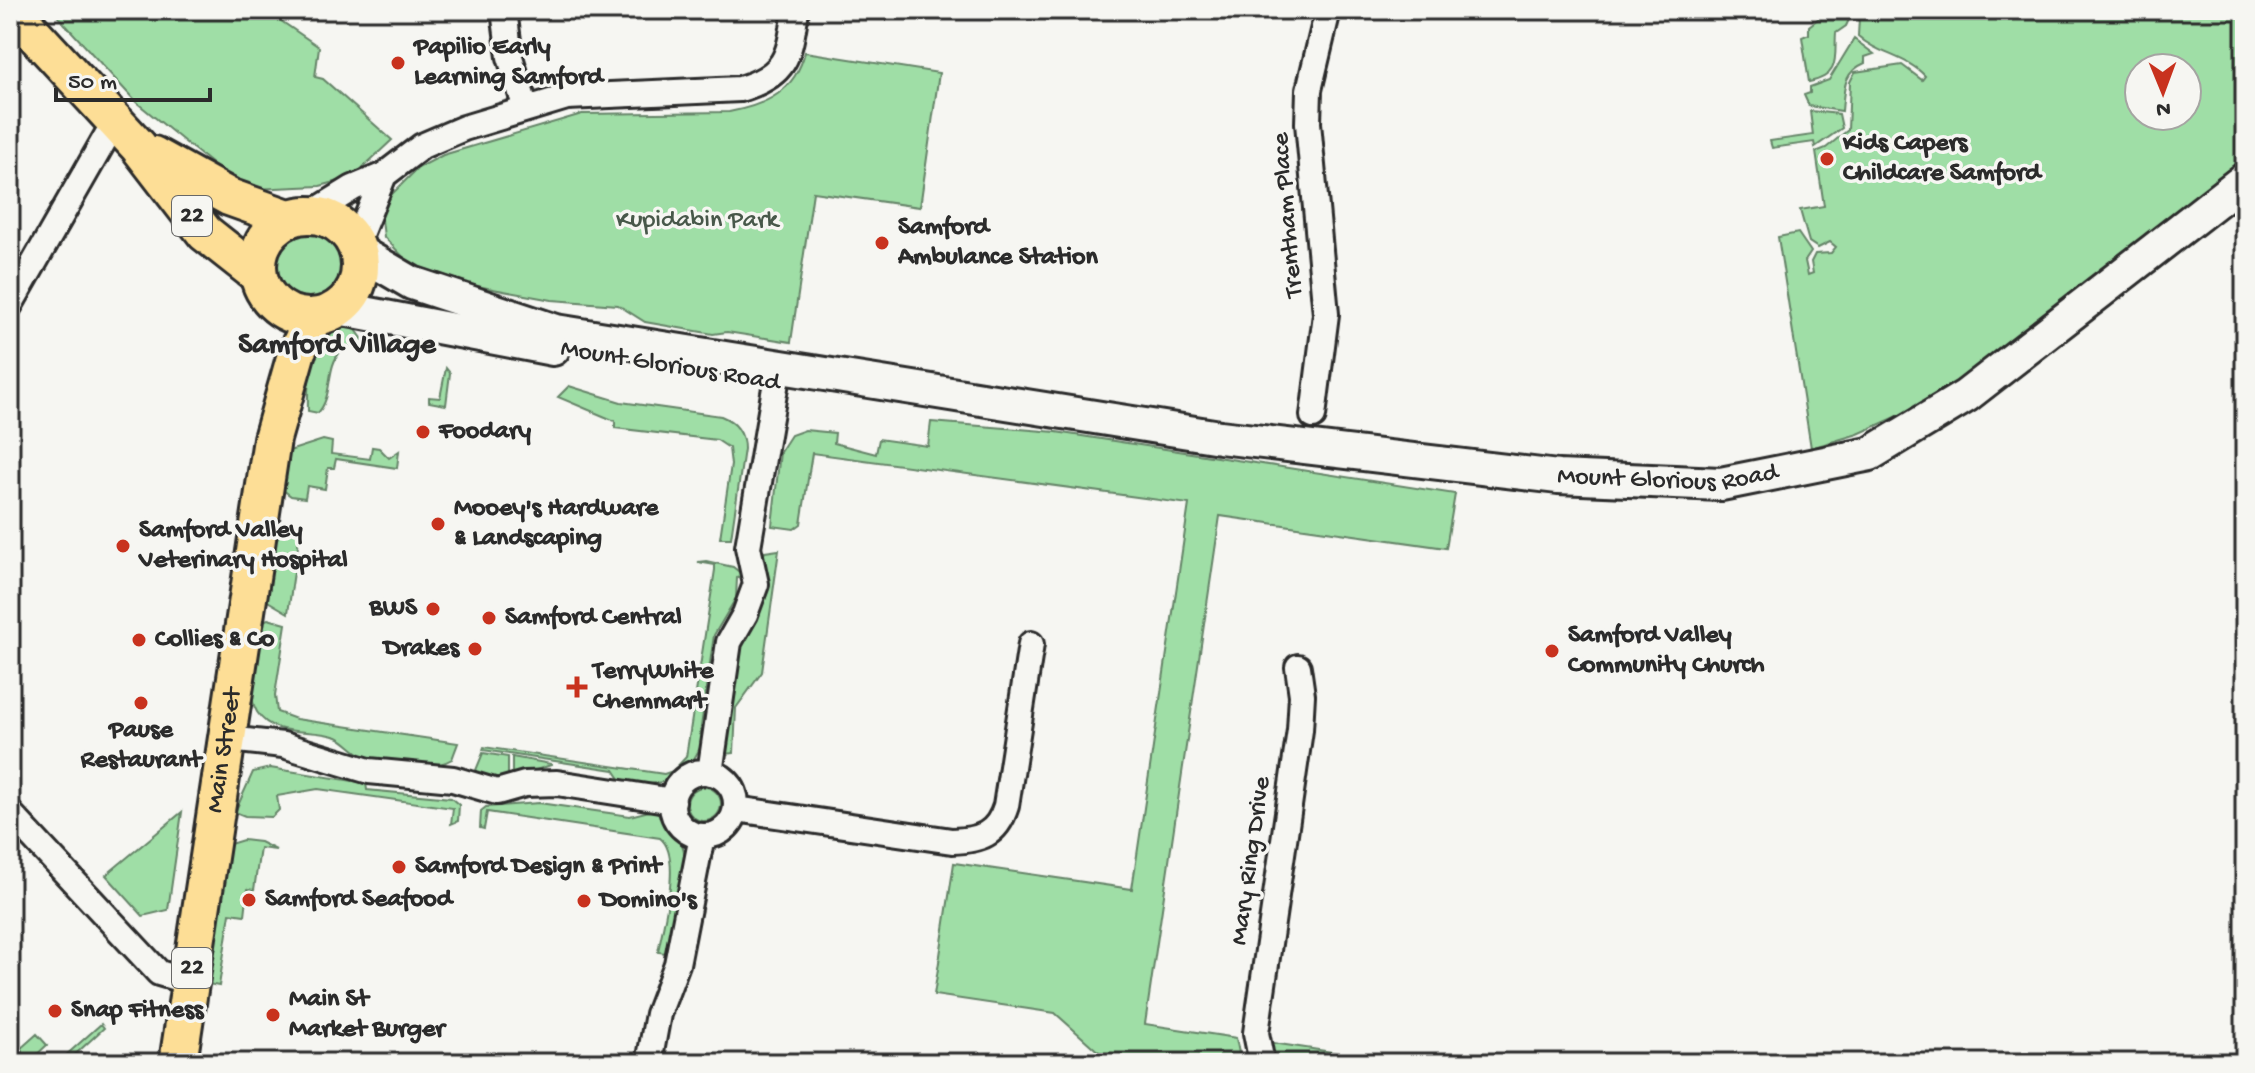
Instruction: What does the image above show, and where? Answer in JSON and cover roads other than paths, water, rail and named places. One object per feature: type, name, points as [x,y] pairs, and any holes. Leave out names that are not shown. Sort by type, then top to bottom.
[{"type":"main road","name":"22","points":[[12,10],[126,134],[205,233],[261,284]]},
{"type":"main road","name":"22","points":[[126,134],[229,197],[338,223],[357,248],[357,283],[326,313]]},
{"type":"main road","name":"Mount Glorious Road","points":[[357,248],[422,286],[556,331],[906,399],[1004,403],[1220,437],[1558,477],[1721,484],[1870,454],[1966,396],[2245,179]]},
{"type":"main road","name":"22","points":[[261,284],[257,257],[263,241],[274,227],[300,216]]},
{"type":"main road","points":[[261,284],[286,312],[326,313]]},
{"type":"main road","name":"Main Street","points":[[178,1063],[272,439],[274,341],[261,284]]},
{"type":"main road","points":[[422,286],[435,326]]},
{"type":"main road","name":"Main Street","points":[[272,439],[297,351],[326,313]]},
{"type":"main road","name":"Mount Glorious Road","points":[[326,313],[435,326],[601,358],[778,374]]},
{"type":"street","points":[[504,10],[510,57],[526,109]]},
{"type":"street","points":[[300,216],[384,175],[422,146],[464,128],[567,97],[740,89],[763,82],[781,68],[790,50],[796,10]]},
{"type":"street","name":"Trentham Place","points":[[1313,416],[1326,314],[1308,123],[1309,90],[1328,10]]},
{"type":"street","points":[[10,305],[126,134]]},
{"type":"street","points":[[357,248],[384,175]]},
{"type":"street","points":[[710,773],[729,642],[745,614],[756,584],[748,547],[778,374]]},
{"type":"street","points":[[736,809],[952,841],[974,841],[990,834],[1002,820],[1006,806],[1031,644]]},
{"type":"street","name":"Mary Ring Drive","points":[[1262,1063],[1256,1033],[1300,730],[1302,695],[1298,667]]},
{"type":"street","points":[[229,739],[283,745],[369,771],[453,779],[497,792],[525,784],[549,783],[673,801]]},
{"type":"street","points":[[700,773],[710,773],[719,776],[733,790],[736,809],[733,818],[720,832],[702,836],[683,828],[673,810],[673,801],[681,782],[700,773]]},
{"type":"street","points":[[10,813],[159,973],[190,982]]},
{"type":"street","points":[[649,1063],[658,1014],[677,964],[702,836]]},
{"type":"place","name":"Papilio Early Learning Samford","points":[[398,63]]},
{"type":"place","name":"Kids Capers Childcare Samford","points":[[1827,159]]},
{"type":"place","name":"Samford Ambulance Station","points":[[882,243]]},
{"type":"place","name":"Foodary","points":[[423,432]]},
{"type":"place","name":"Mooey's Hardware & Landscaping","points":[[438,524]]},
{"type":"place","name":"Samford Valley Veterinary Hospital","points":[[123,546]]},
{"type":"place","name":"BWS","points":[[433,609]]},
{"type":"place","name":"Samford Central","points":[[489,618]]},
{"type":"place","name":"Collies & Co","points":[[139,640]]},
{"type":"place","name":"Drakes","points":[[475,649]]},
{"type":"place","name":"Samford Valley Community Church","points":[[1552,651]]},
{"type":"place","name":"TerryWhite Chemmart","points":[[577,687]]},
{"type":"place","name":"Pause Restaurant","points":[[141,703]]},
{"type":"place","name":"Samford Design & Print","points":[[399,867]]},
{"type":"place","name":"Samford Seafood","points":[[249,900]]},
{"type":"place","name":"Domino's","points":[[584,901]]},
{"type":"place","name":"Snap Fitness","points":[[55,1011]]},
{"type":"place","name":"Main St Market Burger","points":[[273,1015]]},
{"type":"district","name":"Samford Village","points":[[337,346]]},
{"type":"park label","name":"Kupidabin Park","points":[[697,221]]}]
